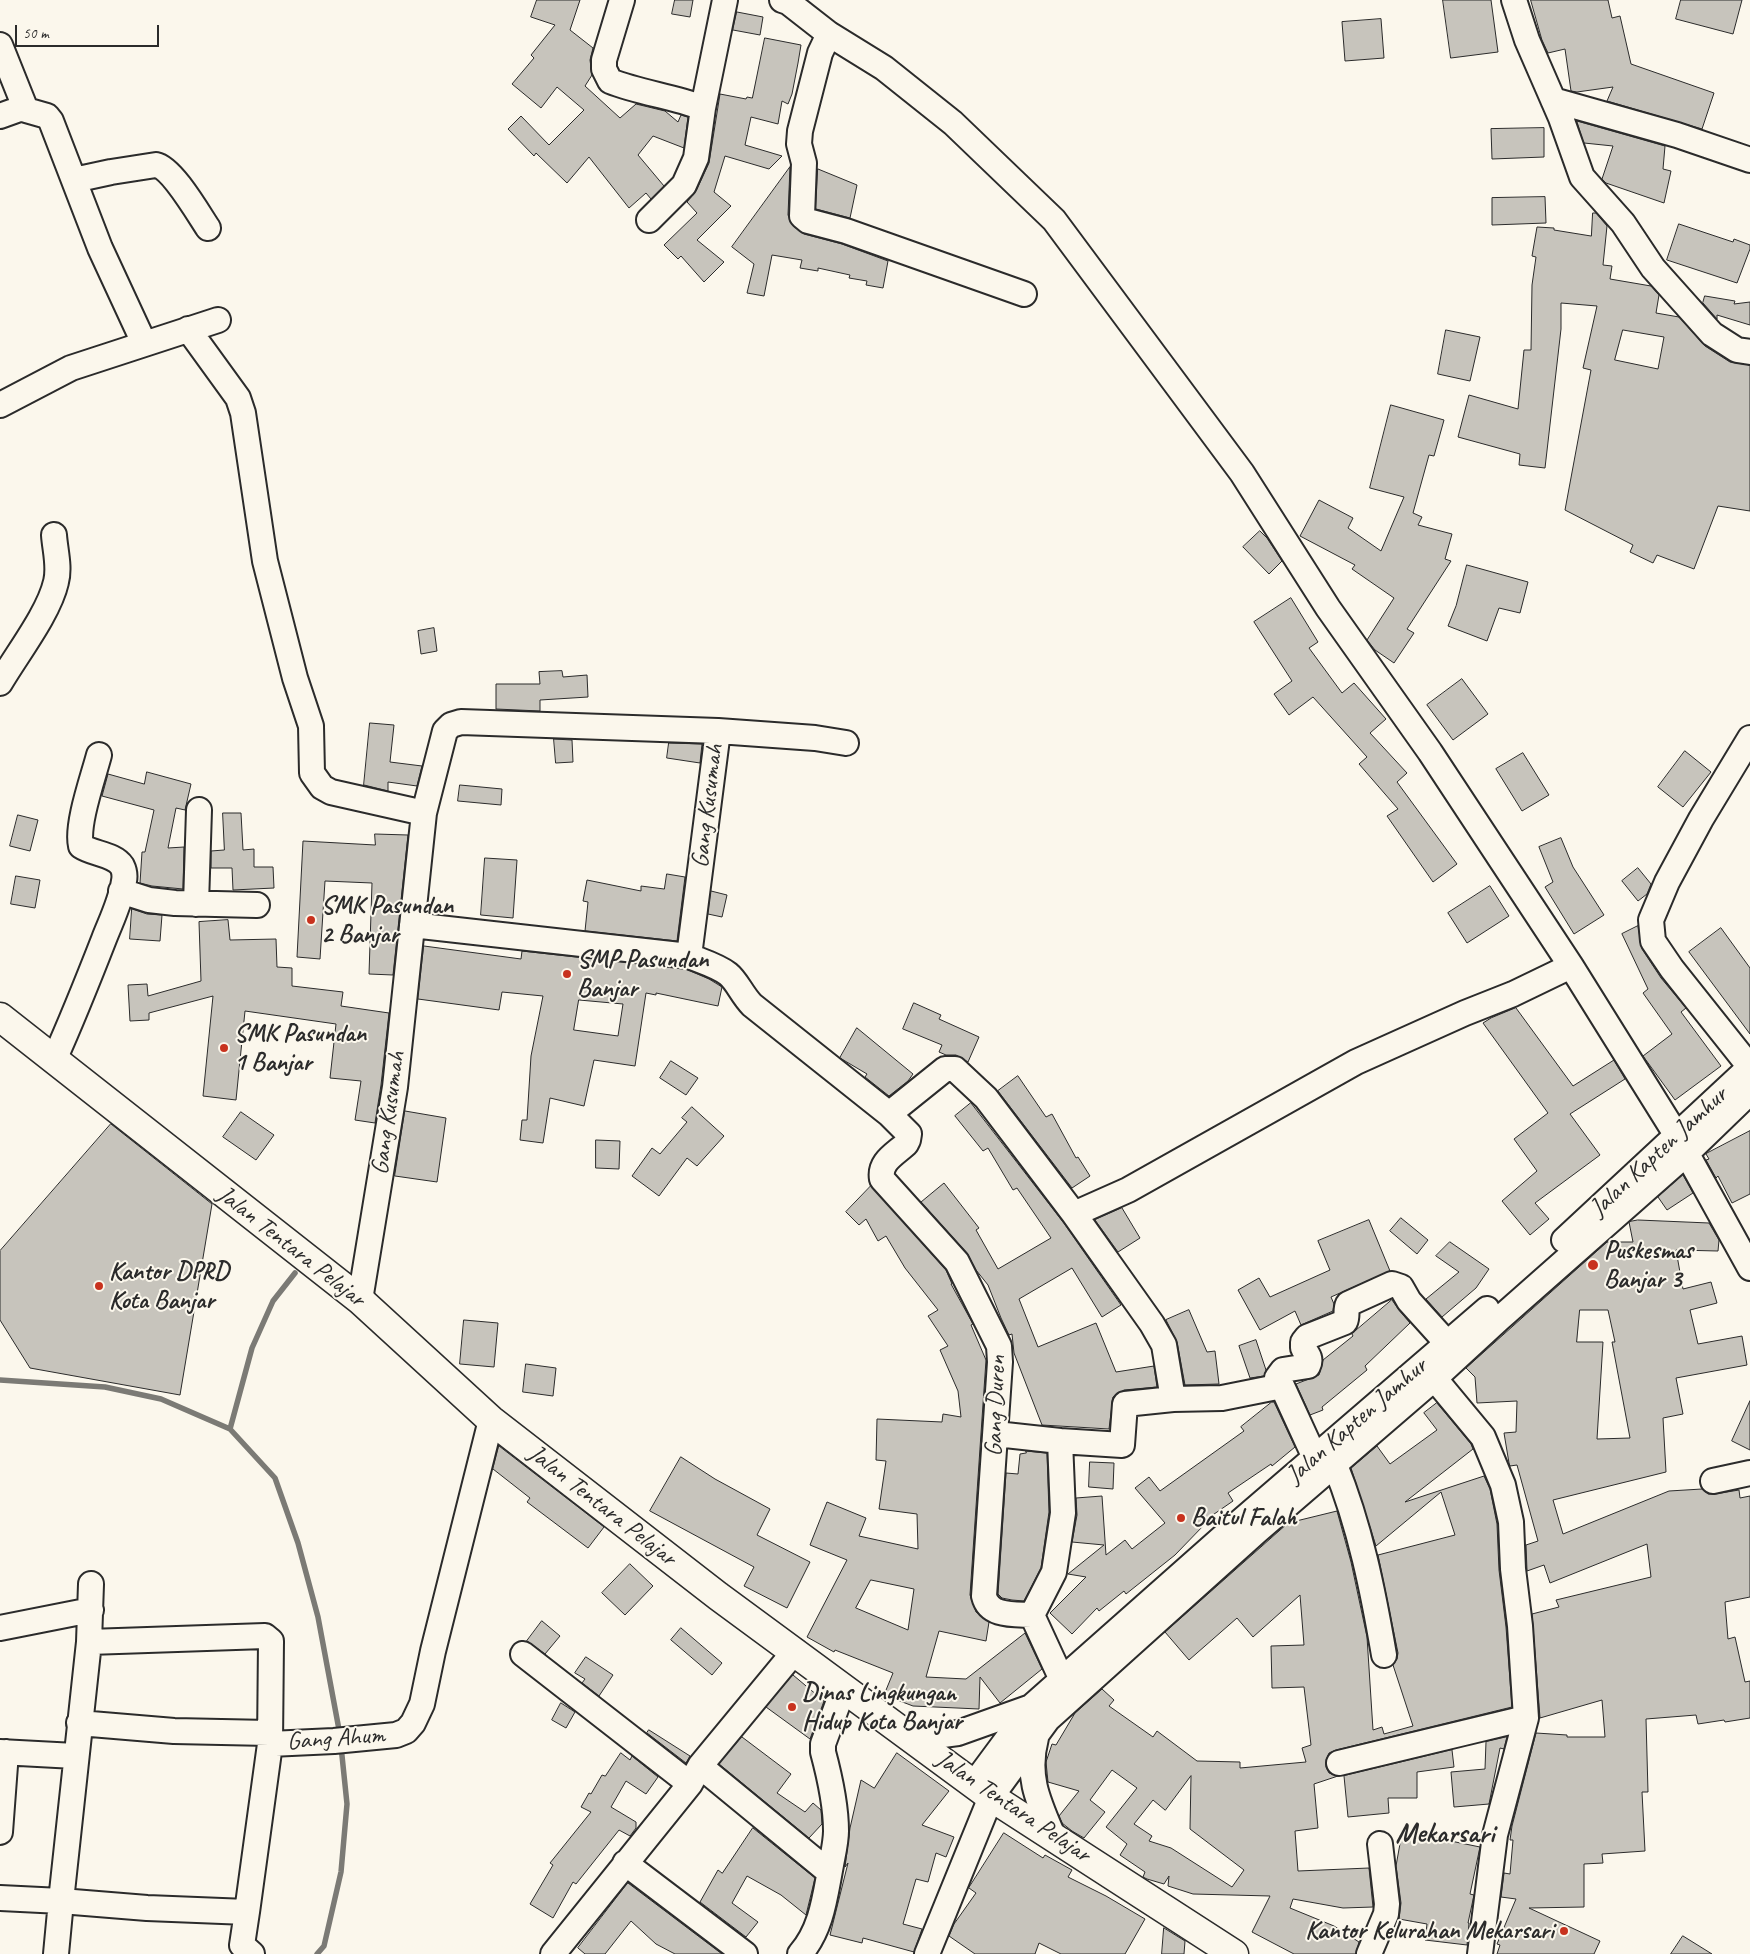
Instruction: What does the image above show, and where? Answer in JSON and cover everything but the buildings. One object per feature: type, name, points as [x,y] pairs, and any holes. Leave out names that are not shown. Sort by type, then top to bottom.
[{"type":"main road","name":"Jalan Tentara Pelajar","points":[[0,1017],[360,1300],[491,1420],[718,1596],[795,1651],[843,1690],[983,1790],[1234,1954]]},
{"type":"street","points":[[622,0],[604,60],[604,69],[610,81],[628,88],[678,99],[703,108]]},
{"type":"street","points":[[649,220],[684,185],[696,158],[703,108],[725,0]]},
{"type":"street","points":[[1514,0],[1527,40],[1553,100],[1582,177],[1623,223],[1653,268],[1712,334],[1737,350],[1750,352]]},
{"type":"street","points":[[787,1],[829,34],[884,68],[953,123],[1054,220],[1242,473],[1328,608],[1430,752],[1571,966],[1682,1145],[1750,1268]]},
{"type":"street","points":[[829,34],[820,53],[800,131],[800,144],[804,163],[802,216],[808,221],[846,231],[1024,294]]},
{"type":"street","points":[[0,45],[26,110],[47,116],[51,121],[100,248],[144,343]]},
{"type":"street","points":[[1553,100],[1677,135],[1750,160]]},
{"type":"street","points":[[0,116],[25,107]]},
{"type":"street","points":[[74,180],[119,170],[161,166],[174,180],[208,228]]},
{"type":"street","points":[[0,405],[71,368],[218,320]]},
{"type":"street","points":[[188,329],[238,398],[243,413],[265,561],[295,678],[311,726],[311,765],[315,779],[322,787],[331,792],[424,813]]},
{"type":"street","points":[[0,683],[43,613],[53,591],[57,580],[54,535]]},
{"type":"street","name":"Gang Kusumah","points":[[360,1300],[395,1087],[424,813],[445,731],[451,725],[461,722],[718,731],[689,956]]},
{"type":"street","points":[[718,731],[815,738],[846,743]]},
{"type":"street","points":[[1750,738],[1667,882],[1651,920],[1653,941],[1672,969],[1750,1067]]},
{"type":"street","points":[[54,1060],[83,994],[124,880],[121,864],[102,854],[86,850],[81,846],[79,838],[99,755]]},
{"type":"street","points":[[196,904],[199,810]]},
{"type":"street","points":[[121,890],[149,900],[196,904],[257,905]]},
{"type":"street","points":[[412,926],[689,956],[727,973],[743,996],[752,1004],[889,1114],[945,1069],[955,1069],[986,1098],[1074,1214],[1152,1324],[1164,1345],[1173,1399]]},
{"type":"street","points":[[1074,1214],[1128,1190],[1356,1062],[1465,1013],[1513,994],[1571,966]]},
{"type":"street","name":"Jalan Kapten Jamhur","points":[[1039,1713],[1429,1371],[1498,1320],[1682,1145],[1750,1067]]},
{"type":"street","name":"Jalan Kapten Jamhur","points":[[1429,1371],[1447,1343],[1682,1145],[1750,1092]]},
{"type":"street","name":"Gang Duren","points":[[889,1114],[909,1134],[908,1140],[882,1166],[880,1171],[882,1180],[957,1262],[999,1346],[1000,1362],[996,1434],[984,1596],[986,1605],[993,1611],[1032,1615]]},
{"type":"street","points":[[1384,1655],[1372,1584],[1349,1502],[1277,1378],[1283,1370],[1308,1366],[1310,1362],[1309,1357],[1303,1348],[1303,1342],[1307,1337],[1345,1322],[1348,1304],[1392,1284],[1401,1287],[1409,1302],[1447,1343]]},
{"type":"street","points":[[1429,1371],[1483,1437],[1503,1485],[1511,1522],[1512,1569],[1520,1626],[1526,1718],[1495,1835],[1480,1954]]},
{"type":"street","points":[[996,1434],[1122,1445],[1125,1404],[1173,1399],[1222,1398],[1282,1386]]},
{"type":"street","name":"Gang Ahum","points":[[252,1954],[242,1945],[270,1738],[342,1740],[396,1735],[406,1731],[413,1723],[422,1704],[432,1651],[491,1420]]},
{"type":"street","points":[[1060,1440],[1064,1513],[1054,1572],[1032,1615],[1062,1680]]},
{"type":"street","points":[[1713,1481],[1750,1473]]},
{"type":"street","name":"Jalan Kapten Jamhur","points":[[927,1954],[983,1790],[1062,1680],[1215,1557]]},
{"type":"street","points":[[56,1954],[75,1756],[89,1642],[92,1584]]},
{"type":"street","points":[[0,1628],[91,1610]]},
{"type":"street","points":[[79,1723],[270,1738],[271,1641],[265,1636],[89,1642]]},
{"type":"street","points":[[553,1954],[795,1651]]},
{"type":"street","points":[[523,1654],[829,1872]]},
{"type":"street","points":[[800,1954],[817,1928],[836,1834],[835,1805],[823,1752],[823,1744],[843,1690]]},
{"type":"street","points":[[912,1739],[958,1733],[1039,1713],[1037,1736],[1032,1755],[1032,1778],[1037,1800],[1053,1836]]},
{"type":"street","points":[[1339,1764],[1526,1718]]},
{"type":"street","points":[[0,1832],[3,1752],[75,1756]]},
{"type":"street","points":[[1369,1954],[1382,1925],[1386,1909],[1380,1844]]},
{"type":"street","points":[[625,1863],[746,1954]]},
{"type":"street","points":[[0,1898],[247,1912]]},
{"type":"waterway","points":[[230,1429],[252,1348],[273,1301],[295,1273]]},
{"type":"waterway","points":[[0,1380],[105,1387],[161,1399],[230,1429],[275,1478],[298,1543],[318,1617],[340,1735]]},
{"type":"waterway","points":[[317,1954],[324,1946],[341,1872],[347,1804],[341,1746]]},
{"type":"place","name":"SMK Pasundan 2 Banjar","points":[[311,920]]},
{"type":"place","name":"SMP Pasundan Banjar","points":[[567,974]]},
{"type":"place","name":"SMK Pasundan 1 Banjar","points":[[224,1048]]},
{"type":"place","name":"Puskesmas Banjar 3","points":[[1593,1265]]},
{"type":"place","name":"Kantor DPRD Kota Banjar","points":[[99,1286]]},
{"type":"place","name":"Baitul Falah","points":[[1181,1518]]},
{"type":"place","name":"Dinas Lingkungan Hidup Kota Banjar","points":[[792,1707]]},
{"type":"place","name":"Kantor Kelurahan Mekarsari","points":[[1564,1931]]},
{"type":"district","name":"Mekarsari","points":[[1445,1835]]}]
